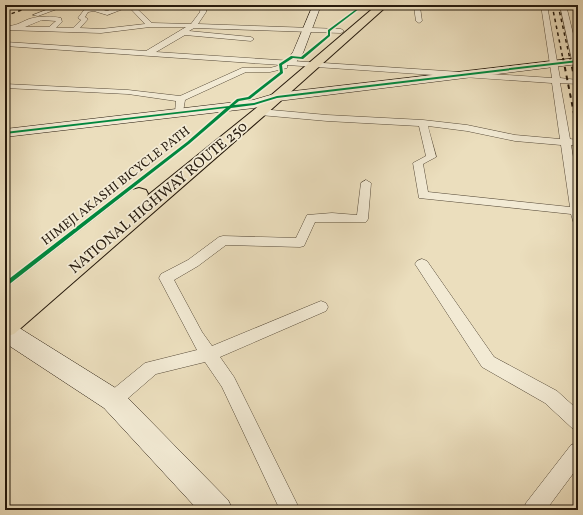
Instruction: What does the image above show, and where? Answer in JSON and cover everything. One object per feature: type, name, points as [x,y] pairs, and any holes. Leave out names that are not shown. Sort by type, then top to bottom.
[{"type":"highway","name":"NATIONAL HIGHWAY ROUTE 250","points":[[5,326],[257,108],[303,63],[374,5]]},
{"type":"highway","name":"NATIONAL HIGHWAY ROUTE 250","points":[[5,303],[72,247],[257,108],[278,97],[303,63],[383,5]]},
{"type":"street","points":[[37,18],[36,15],[65,5]]},
{"type":"street","points":[[74,31],[85,18],[81,18],[89,6],[107,12],[129,5],[150,25]]},
{"type":"street","points":[[148,53],[185,33],[194,25],[204,8],[204,5]]},
{"type":"street","points":[[303,63],[298,53],[308,30],[314,5]]},
{"type":"street","points":[[397,5],[440,5]]},
{"type":"street","points":[[423,123],[431,157],[418,163],[423,195],[577,216],[567,142],[552,64],[544,5]]},
{"type":"street","points":[[278,97],[464,76],[552,64],[577,64],[563,5]]},
{"type":"street","points":[[417,6],[419,21]]},
{"type":"street","points":[[5,36],[37,18],[59,19],[59,22],[50,30]]},
{"type":"street","points":[[5,28],[101,31],[150,25],[194,25],[341,32]]},
{"type":"street","points":[[185,33],[251,39]]},
{"type":"street","points":[[5,44],[303,63],[464,76],[578,82]]},
{"type":"street","points":[[5,86],[128,92],[180,105],[245,70],[276,69],[303,63]]},
{"type":"street","points":[[5,133],[180,105],[257,108],[326,118],[423,123],[468,128],[515,138],[578,143]]},
{"type":"street","points":[[290,510],[228,382],[197,337],[166,278],[193,263],[223,240],[300,242],[312,218],[332,217],[362,219],[366,183]]},
{"type":"street","points":[[422,264],[488,362],[551,398],[578,422]]},
{"type":"street","points":[[113,400],[151,368],[209,354],[321,307]]},
{"type":"street","points":[[5,331],[113,400],[218,510]]},
{"type":"street","points":[[533,510],[578,452]]},
{"type":"railway","points":[[5,16],[35,5]]},
{"type":"railway","points":[[552,5],[563,59]]},
{"type":"railway","points":[[558,5],[570,59]]},
{"type":"railway","points":[[563,58],[578,134]]},
{"type":"railway","points":[[570,58],[578,94]]},
{"type":"cycle path","name":"HIMEJI AKASHI BICYCLE PATH","points":[[5,285],[188,143],[238,100],[249,98],[282,72],[280,65],[292,57],[302,58],[329,35],[329,31],[363,5]]},
{"type":"cycle path","points":[[5,133],[254,104],[277,97],[578,61]]}]
